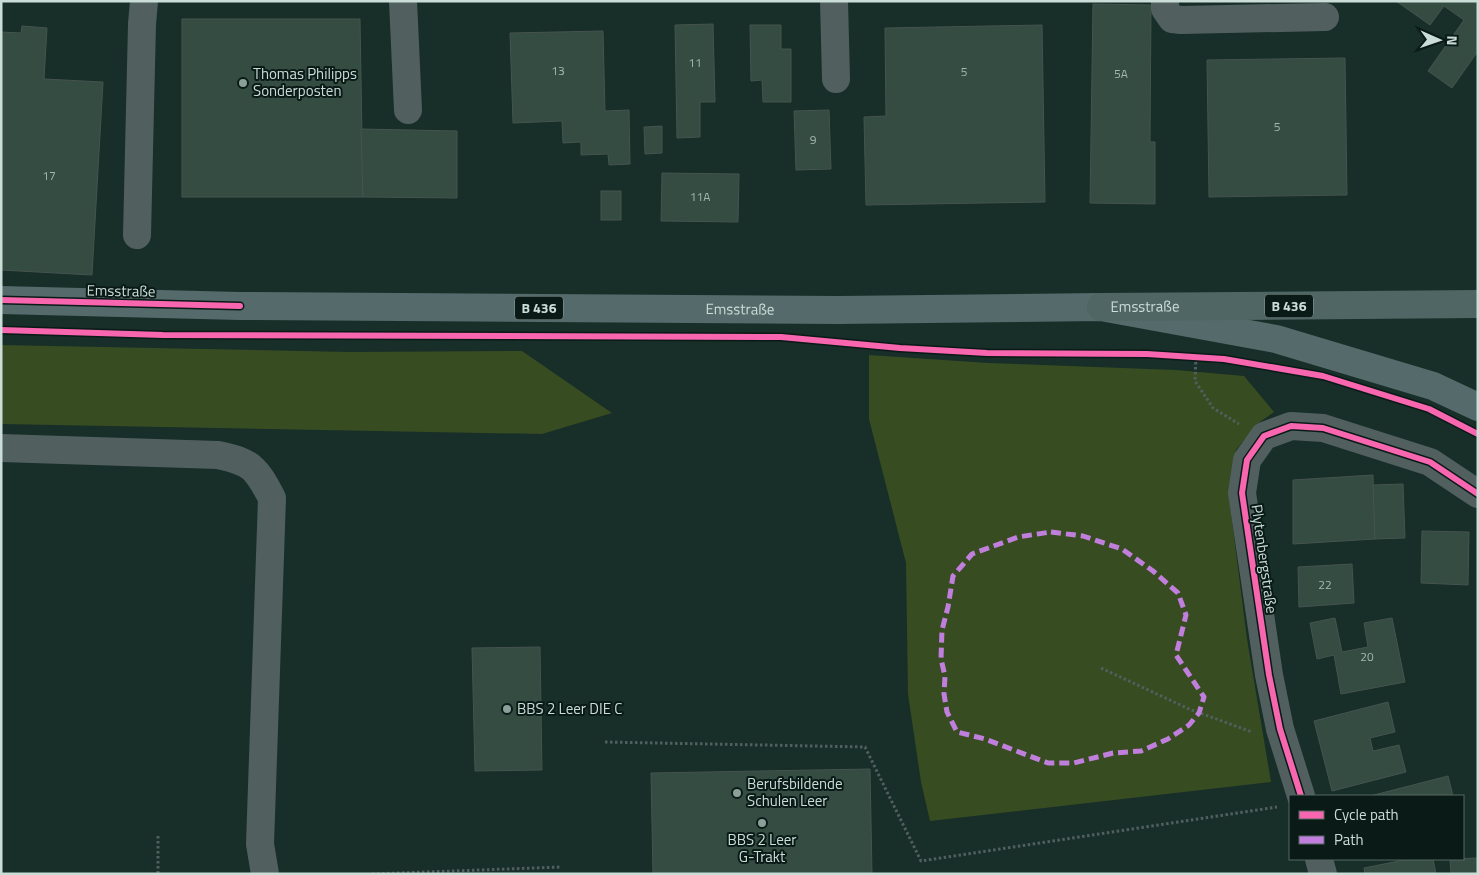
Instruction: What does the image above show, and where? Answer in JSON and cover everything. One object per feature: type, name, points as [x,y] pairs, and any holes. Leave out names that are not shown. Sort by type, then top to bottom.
[{"type":"highway","name":"Emsstraße","points":[[1101,308],[1478,304]]},
{"type":"main road","name":"Emsstraße","points":[[1,300],[240,306],[828,310],[1101,308]]},
{"type":"main road","points":[[1101,308],[1276,340],[1432,386],[1478,407]]},
{"type":"street","points":[[137,234],[144,1]]},
{"type":"street","points":[[403,1],[408,110]]},
{"type":"street","points":[[834,1],[836,79]]},
{"type":"street","points":[[1165,1],[1165,9],[1172,19],[1181,20],[1325,17]]},
{"type":"street","points":[[1264,436],[1291,426],[1323,428],[1430,462],[1478,494]]},
{"type":"street","name":"Plytenbergstraße","points":[[1264,436],[1247,460],[1242,492],[1269,675],[1280,729],[1290,795]]},
{"type":"street","points":[[1,448],[218,455],[240,460],[259,474],[272,498],[260,844],[265,874]]},
{"type":"street","points":[[1319,860],[1323,874]]},
{"type":"path","points":[[1196,358],[1195,381],[1213,408],[1240,425],[1264,436]]},
{"type":"path","points":[[1101,668],[1189,708],[1253,732],[1280,729]]},
{"type":"path","points":[[605,742],[865,747],[921,861],[1289,802]]},
{"type":"path","points":[[158,836],[158,874]]},
{"type":"path","points":[[372,874],[561,867]]},
{"type":"green space","points":[[1,345],[350,352],[522,351],[612,413],[542,434],[1,424]]},
{"type":"green space","points":[[869,355],[988,363],[1176,370],[1244,376],[1274,412],[1257,424],[1236,450],[1229,497],[1247,639],[1271,782],[930,821],[921,782],[908,694],[906,563],[869,419]]},
{"type":"building","points":[[1396,1],[1478,1],[1478,51],[1452,88],[1428,71],[1464,20],[1444,6],[1430,25]]},
{"type":"building","points":[[1093,4],[1151,5],[1150,142],[1155,142],[1155,204],[1090,203]]},
{"type":"building","points":[[182,19],[360,19],[363,197],[182,197]]},
{"type":"building","points":[[713,24],[715,102],[700,102],[700,137],[677,138],[675,25]]},
{"type":"building","points":[[750,25],[781,25],[781,49],[791,49],[791,102],[763,102],[762,80],[751,81]]},
{"type":"building","points":[[1042,25],[1045,202],[866,205],[864,117],[886,116],[885,28]]},
{"type":"building","points":[[22,26],[47,28],[44,79],[103,82],[92,275],[1,270],[1,32],[21,33]]},
{"type":"building","points":[[603,31],[605,111],[629,110],[630,164],[609,165],[608,154],[581,155],[581,142],[563,143],[562,121],[513,123],[510,33]]},
{"type":"building","points":[[1345,58],[1347,195],[1209,197],[1207,60]]},
{"type":"building","points":[[829,110],[831,169],[796,170],[794,111]]},
{"type":"building","points":[[662,126],[662,153],[645,154],[644,127]]},
{"type":"building","points":[[361,129],[457,131],[457,198],[363,197]]},
{"type":"building","points":[[662,173],[739,174],[738,222],[661,221]]},
{"type":"building","points":[[601,191],[621,191],[621,220],[601,220]]},
{"type":"building","points":[[1373,475],[1375,539],[1293,544],[1293,480]]},
{"type":"building","points":[[1403,484],[1405,538],[1375,539],[1373,485]]},
{"type":"building","points":[[1422,531],[1469,532],[1468,585],[1421,583]]},
{"type":"building","points":[[1352,564],[1354,603],[1299,607],[1298,567]]},
{"type":"building","points":[[1335,618],[1342,652],[1368,647],[1364,623],[1392,618],[1405,682],[1341,694],[1334,655],[1317,659],[1310,623]]},
{"type":"building","name":"BBS 2 Leer DIE C","points":[[540,647],[542,770],[475,771],[472,648]]},
{"type":"building","points":[[1388,702],[1395,732],[1370,738],[1373,751],[1399,745],[1406,772],[1332,791],[1314,721]]},
{"type":"building","name":"BBS 2 Leer G-Trakt","points":[[870,769],[872,874],[653,874],[651,773]]},
{"type":"building","points":[[1448,776],[1453,795],[1374,795]]},
{"type":"building","points":[[1478,858],[1478,874],[1451,874],[1450,860]]},
{"type":"building","points":[[1404,860],[1433,860],[1436,874],[1365,874],[1364,868]]},
{"type":"marked path","points":[[1051,532],[1083,536],[1122,549],[1153,571],[1178,593],[1186,615],[1176,655],[1204,697],[1199,713],[1189,725],[1168,739],[1141,751],[1113,753],[1074,763],[1048,763],[985,739],[957,732],[947,712],[944,694],[945,676],[941,659],[942,630],[953,576],[972,554],[1018,537],[1051,532]]},
{"type":"cycle path","points":[[1,300],[240,306]]},
{"type":"cycle path","points":[[1,330],[163,335],[781,337],[900,348],[987,353],[1147,354],[1224,359],[1323,376],[1429,409],[1478,434]]},
{"type":"cycle path","points":[[1301,795],[1280,729],[1269,675],[1242,493],[1247,460],[1264,436],[1291,426],[1323,428],[1430,462],[1478,494]]},
{"type":"place","name":"Thomas Philipps Sonderposten","points":[[243,83]]},
{"type":"place","name":"BBS 2 Leer DIE C","points":[[507,709]]},
{"type":"place","name":"Berufsbildende Schulen Leer","points":[[737,793]]},
{"type":"place","name":"BBS 2 Leer G-Trakt","points":[[762,823]]}]
